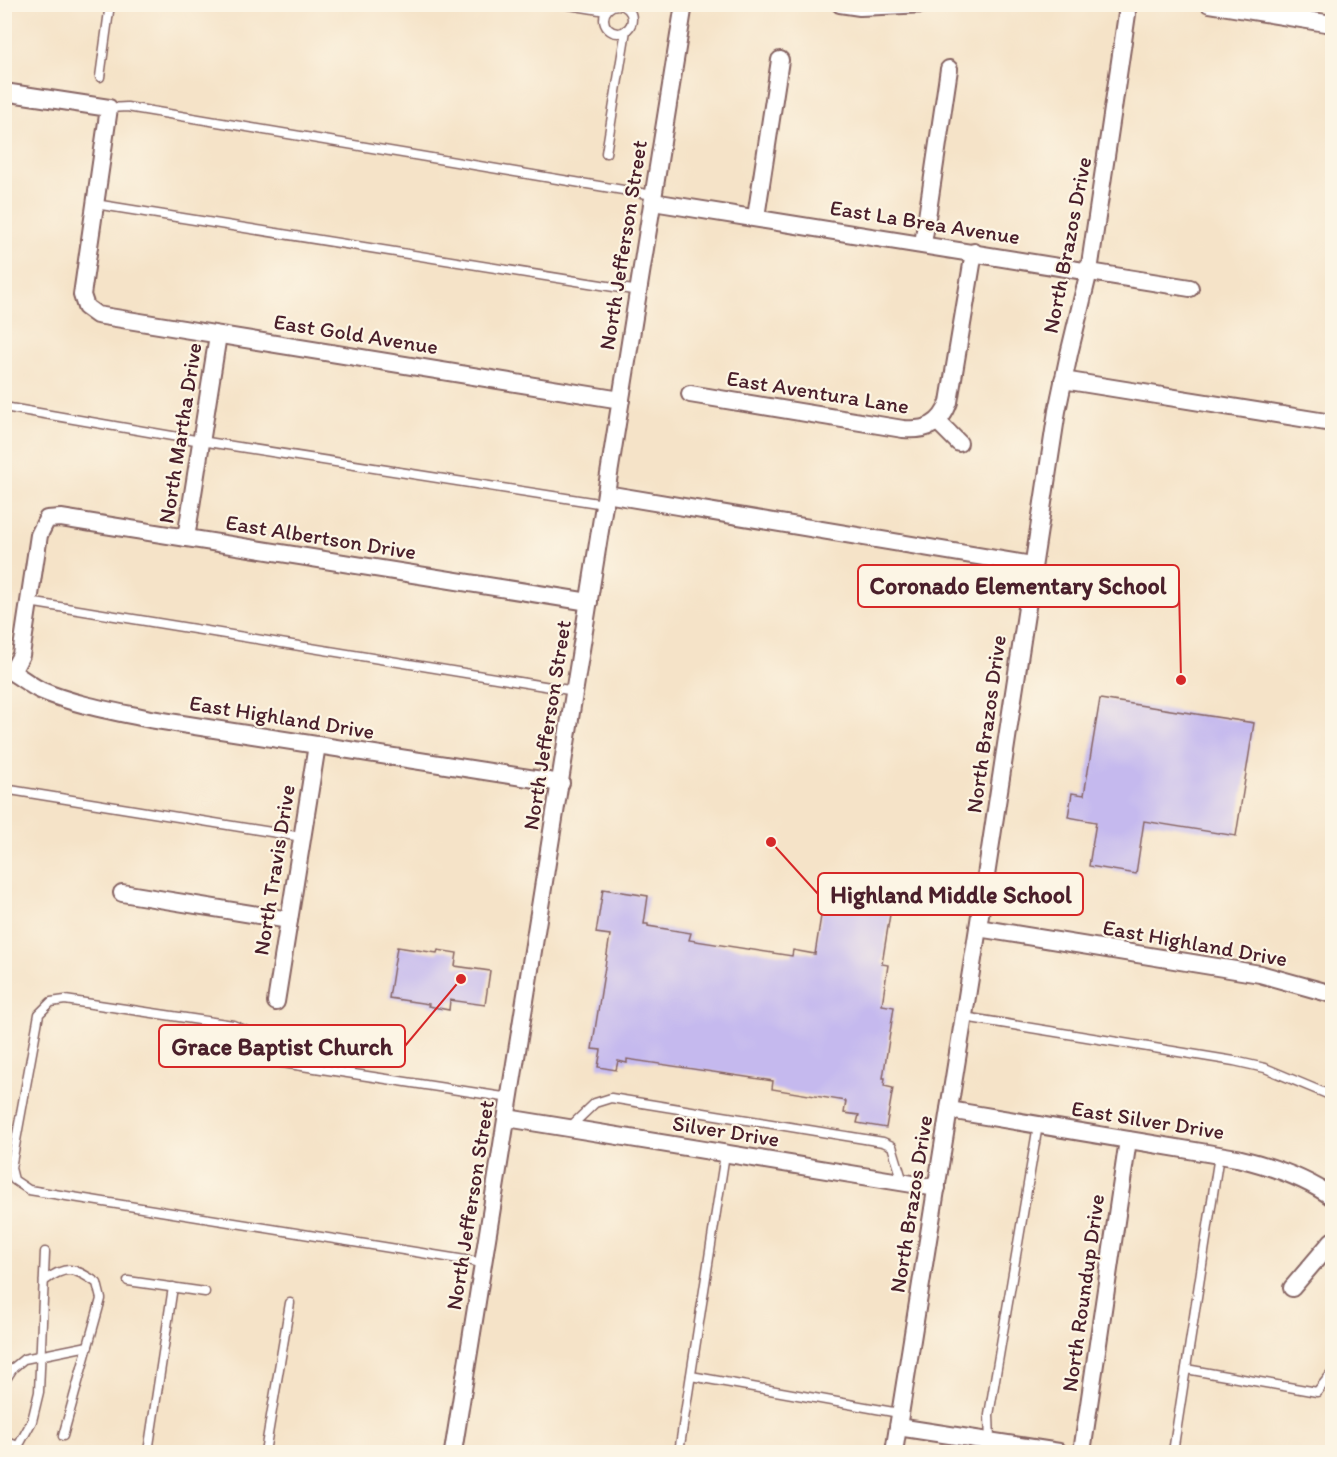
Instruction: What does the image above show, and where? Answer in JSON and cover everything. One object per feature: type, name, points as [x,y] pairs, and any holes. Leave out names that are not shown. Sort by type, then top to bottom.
[{"type":"street","name":"North Jefferson Street","points":[[453,1452],[684,4]]},
{"type":"street","points":[[840,4],[860,7],[926,4]]},
{"type":"street","name":"North Brazos Drive","points":[[894,1452],[978,928],[1032,565],[1063,380],[1089,272],[1127,14],[1126,4]]},
{"type":"street","points":[[1209,4],[1332,24]]},
{"type":"street","points":[[756,217],[780,60]]},
{"type":"street","points":[[922,244],[949,69]]},
{"type":"street","points":[[5,95],[109,108],[95,204]]},
{"type":"street","name":"East La Brea Avenue","points":[[653,198],[1190,288]]},
{"type":"street","name":"East Gold Avenue","points":[[95,204],[82,295],[86,308],[97,315],[621,400]]},
{"type":"street","points":[[960,443],[938,422],[949,402],[974,252]]},
{"type":"street","name":"North Martha Drive","points":[[186,538],[218,335]]},
{"type":"street","points":[[1063,380],[1332,423]]},
{"type":"street","name":"East Aventura Lane","points":[[690,394],[903,429],[927,428],[938,422]]},
{"type":"street","points":[[605,499],[1032,565]]},
{"type":"street","name":"East Albertson Drive","points":[[29,602],[39,535],[47,519],[61,518],[589,602]]},
{"type":"street","points":[[8,670],[21,655],[29,602]]},
{"type":"street","name":"East Highland Drive","points":[[8,670],[39,689],[96,708],[150,719],[561,783]]},
{"type":"street","name":"North Travis Drive","points":[[276,1002],[317,745]]},
{"type":"street","points":[[122,893],[289,920]]},
{"type":"street","name":"East Highland Drive","points":[[978,928],[1260,974],[1332,994]]},
{"type":"street","name":"East Silver Drive","points":[[949,1110],[1264,1164],[1296,1176],[1332,1197]]},
{"type":"street","name":"Silver Drive","points":[[507,1118],[937,1188]]},
{"type":"street","name":"North Roundup Drive","points":[[1082,1452],[1128,1140]]},
{"type":"street","points":[[1292,1288],[1332,1240]]},
{"type":"street","points":[[899,1420],[989,1447],[1059,1452]]},
{"type":"lane","points":[[100,77],[110,4]]},
{"type":"lane","points":[[562,4],[606,11]]},
{"type":"lane","points":[[606,153],[626,30],[632,21],[625,5],[614,5],[606,11],[604,22],[606,27],[616,33],[626,30]]},
{"type":"lane","points":[[109,108],[127,107],[653,198]]},
{"type":"lane","points":[[95,204],[639,291]]},
{"type":"lane","points":[[4,407],[201,441],[605,499]]},
{"type":"lane","points":[[29,602],[575,691]]},
{"type":"lane","points":[[4,789],[302,837]]},
{"type":"lane","points":[[484,1263],[29,1190],[14,1180],[11,1168],[39,1014],[51,1002],[65,1000],[233,1025],[245,1030],[276,1062],[510,1098]]},
{"type":"lane","points":[[964,1017],[1234,1061],[1265,1068],[1332,1096]]},
{"type":"lane","points":[[569,1128],[595,1103],[611,1098],[871,1140],[892,1146],[903,1182]]},
{"type":"lane","points":[[989,1447],[989,1415],[1038,1125]]},
{"type":"lane","points":[[679,1452],[725,1154]]},
{"type":"lane","points":[[1173,1452],[1219,1155]]},
{"type":"lane","points":[[4,1442],[16,1449],[32,1421],[39,1392],[45,1252]]},
{"type":"lane","points":[[44,1281],[59,1270],[74,1270],[96,1283],[101,1299],[63,1436]]},
{"type":"lane","points":[[128,1281],[205,1292]]},
{"type":"lane","points":[[148,1452],[173,1287]]},
{"type":"lane","points":[[265,1452],[290,1303]]},
{"type":"lane","points":[[4,1382],[13,1368],[24,1359],[88,1346]]},
{"type":"lane","points":[[1186,1369],[1317,1392],[1332,1373]]},
{"type":"lane","points":[[691,1376],[899,1420]]},
{"type":"building","points":[[1100,699],[1254,723],[1236,836],[1144,821],[1136,874],[1089,866],[1096,822],[1068,817],[1072,793],[1084,795]]},
{"type":"building","points":[[603,889],[648,896],[644,924],[648,926],[691,933],[689,940],[792,956],[793,950],[815,954],[824,897],[891,908],[882,964],[888,965],[882,1005],[894,1007],[883,1078],[885,1078],[884,1086],[893,1088],[886,1128],[857,1123],[859,1115],[844,1113],[846,1101],[772,1089],[773,1081],[627,1059],[627,1063],[618,1061],[616,1070],[598,1067],[601,1050],[592,1049],[610,935],[596,933]]},
{"type":"building","points":[[397,947],[437,953],[438,950],[457,953],[455,966],[490,971],[485,1005],[450,1000],[449,1010],[428,1006],[429,1004],[389,998]]},
{"type":"place","name":"Coronado Elementary School","points":[[1181,680]]},
{"type":"place","name":"Highland Middle School","points":[[771,842]]},
{"type":"place","name":"Grace Baptist Church","points":[[461,979]]}]
